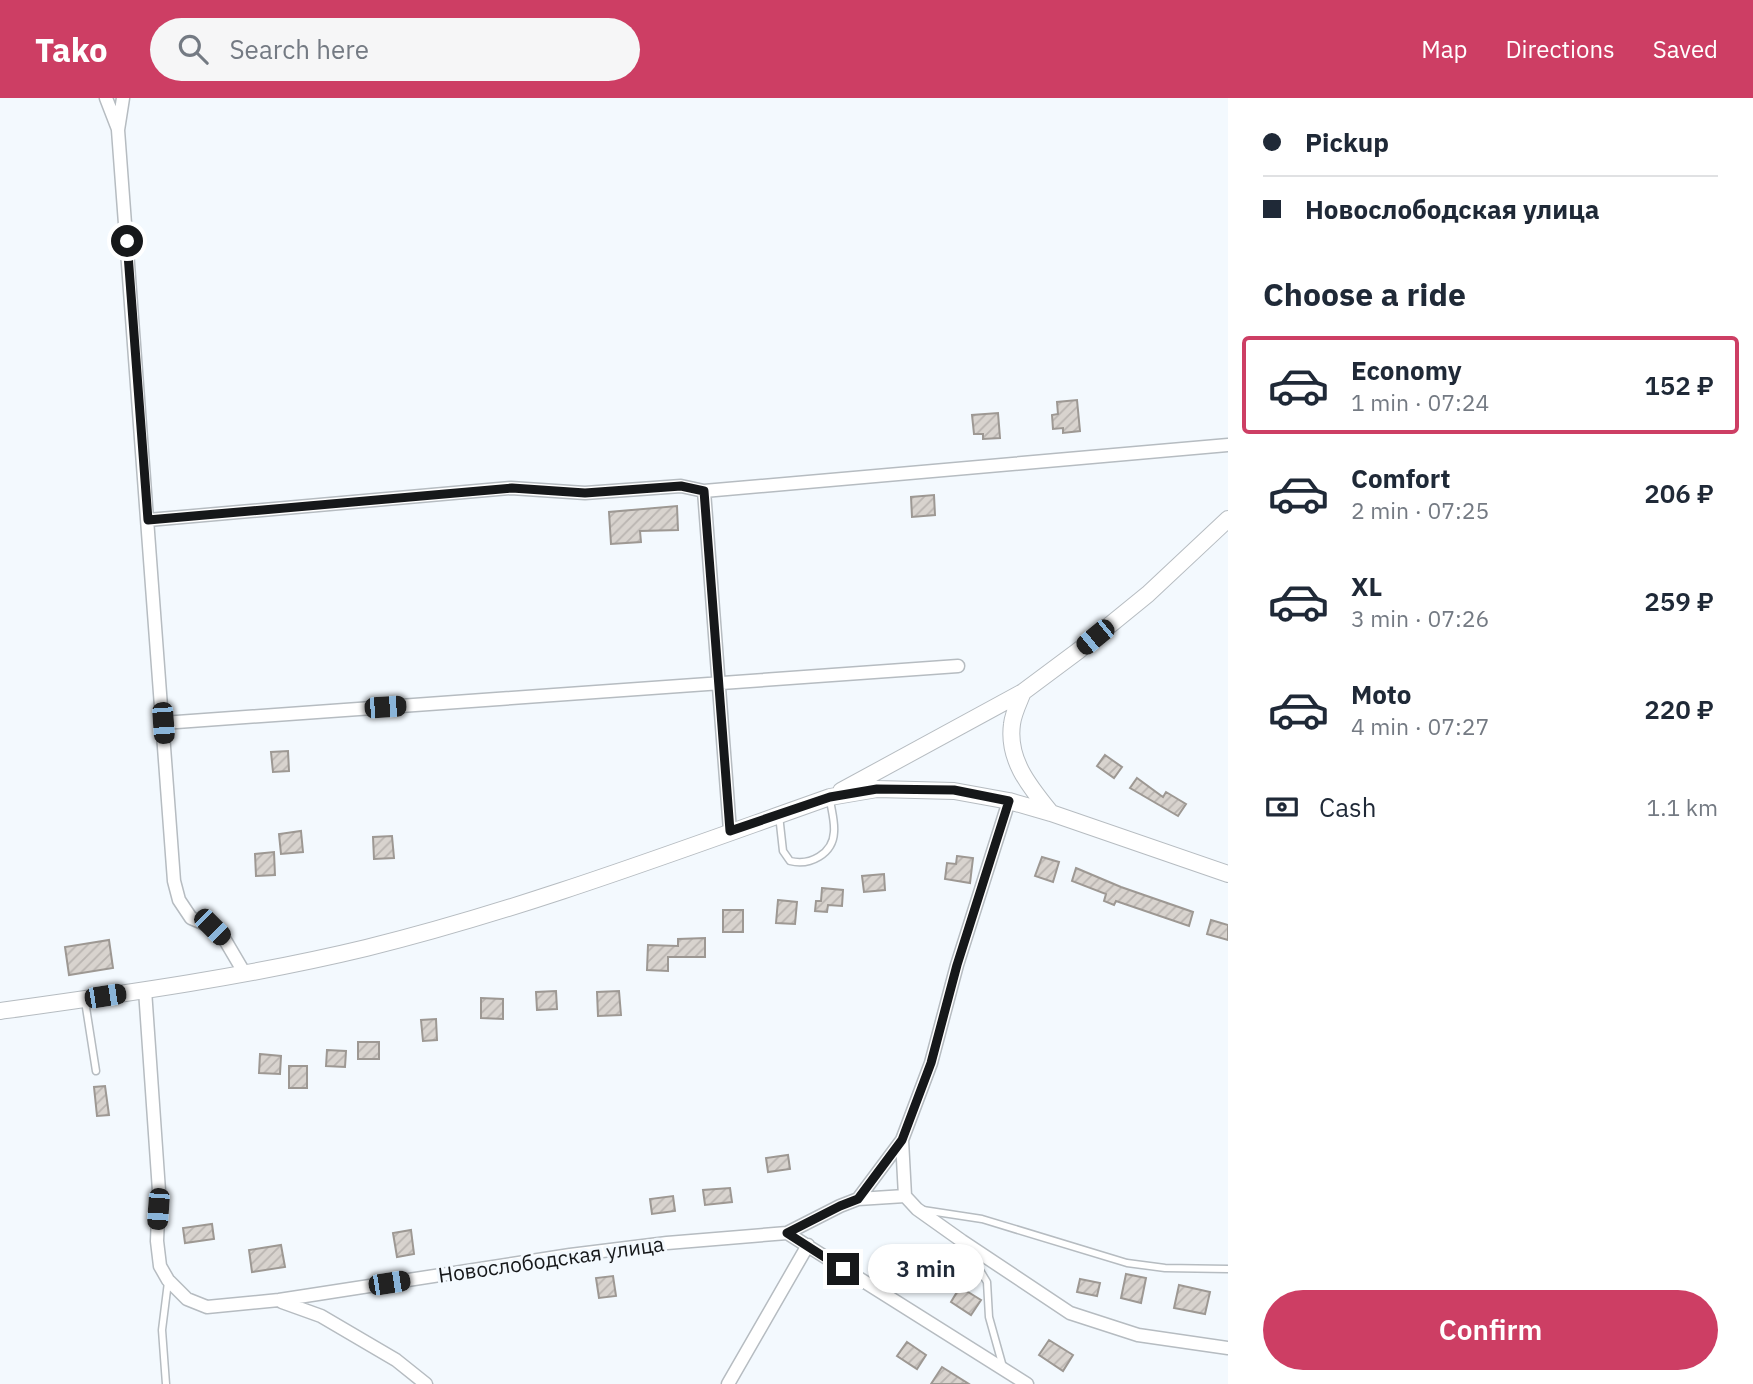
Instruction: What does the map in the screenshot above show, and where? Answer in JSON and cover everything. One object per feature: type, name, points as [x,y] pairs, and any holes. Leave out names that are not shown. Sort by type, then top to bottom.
[{"type":"street","points":[[106,98],[118,130]]},
{"type":"street","points":[[124,98],[118,130],[174,881],[179,900],[191,918],[212,927],[225,940],[245,974]]},
{"type":"street","points":[[148,520],[512,488],[585,493],[681,486],[704,491],[1228,445]]},
{"type":"street","points":[[704,491],[730,831]]},
{"type":"street","points":[[0,1011],[245,974],[366,948],[504,910],[830,797],[1023,692],[1148,594],[1228,519]]},
{"type":"street","points":[[163,723],[958,666]]},
{"type":"street","points":[[1023,692],[1012,723],[1012,746],[1027,782],[1051,813]]},
{"type":"street","points":[[830,797],[877,789],[954,790],[1051,813],[1228,874]]},
{"type":"street","points":[[858,1199],[902,1140],[931,1063],[957,965],[1009,801]]},
{"type":"street","points":[[145,990],[159,1191],[157,1241],[160,1266],[168,1280]]},
{"type":"street","points":[[902,1140],[905,1196],[917,1209],[1070,1313],[1138,1335],[1228,1348]]},
{"type":"street","points":[[787,1233],[858,1199],[905,1196]]},
{"type":"street","points":[[787,1233],[1027,1384]]},
{"type":"street","name":"Новослободская улица","points":[[168,1280],[187,1299],[207,1307],[279,1300],[570,1255],[667,1243],[787,1233]]},
{"type":"street","points":[[728,1384],[808,1245]]},
{"type":"street","points":[[279,1300],[321,1316],[396,1360],[426,1384]]},
{"type":"lane","points":[[779,815],[783,851],[790,862],[799,863],[818,858],[828,850],[835,833],[830,797]]},
{"type":"lane","points":[[85,999],[96,1071]]},
{"type":"lane","points":[[917,1209],[982,1219],[1127,1263],[1166,1268],[1228,1269]]},
{"type":"lane","points":[[962,1241],[987,1282],[989,1317],[1003,1370]]},
{"type":"lane","points":[[166,1384],[162,1330],[168,1280]]},
{"type":"building","points":[[1077,400],[1080,431],[1063,433],[1063,428],[1053,429],[1052,415],[1058,414],[1057,402]]},
{"type":"building","points":[[998,413],[1000,438],[983,439],[983,434],[974,434],[972,415]]},
{"type":"building","points":[[934,495],[935,515],[912,517],[911,497]]},
{"type":"building","points":[[677,506],[678,530],[640,531],[641,542],[611,544],[609,512]]},
{"type":"building","points":[[288,751],[289,771],[273,772],[271,752]]},
{"type":"building","points":[[1105,755],[1122,767],[1114,778],[1097,766]]},
{"type":"building","points":[[1137,778],[1163,797],[1166,792],[1186,804],[1178,816],[1130,788]]},
{"type":"building","points":[[301,831],[303,852],[281,854],[279,834]]},
{"type":"building","points":[[392,836],[394,858],[374,859],[373,837]]},
{"type":"building","points":[[274,852],[275,875],[256,876],[255,854]]},
{"type":"building","points":[[957,856],[973,858],[970,883],[945,879],[947,863],[956,864]]},
{"type":"building","points":[[1042,857],[1059,862],[1053,882],[1035,876]]},
{"type":"building","points":[[1076,868],[1193,912],[1189,926],[1116,901],[1114,905],[1104,901],[1106,894],[1072,881]]},
{"type":"building","points":[[884,874],[885,890],[864,892],[862,876]]},
{"type":"building","points":[[822,888],[843,890],[842,906],[828,905],[827,912],[815,911],[816,901],[821,901]]},
{"type":"building","points":[[778,900],[797,902],[795,924],[776,923]]},
{"type":"building","points":[[723,910],[743,910],[743,932],[723,932]]},
{"type":"building","points":[[1211,920],[1228,925],[1228,940],[1207,934]]},
{"type":"building","points":[[705,938],[705,957],[668,957],[668,971],[647,970],[648,945],[678,946],[678,939]]},
{"type":"building","points":[[109,940],[113,968],[69,975],[65,947]]},
{"type":"building","points":[[556,991],[557,1009],[537,1010],[536,992]]},
{"type":"building","points":[[619,991],[621,1015],[598,1016],[597,992]]},
{"type":"building","points":[[481,998],[503,999],[503,1019],[481,1018]]},
{"type":"building","points":[[436,1019],[437,1040],[423,1041],[421,1020]]},
{"type":"building","points":[[358,1042],[379,1042],[379,1059],[358,1059]]},
{"type":"building","points":[[327,1050],[346,1051],[345,1067],[326,1066]]},
{"type":"building","points":[[260,1054],[281,1056],[280,1074],[259,1073]]},
{"type":"building","points":[[289,1066],[307,1066],[307,1088],[289,1088]]},
{"type":"building","points":[[105,1086],[109,1115],[97,1116],[94,1087]]},
{"type":"building","points":[[788,1155],[790,1169],[768,1172],[766,1158]]},
{"type":"building","points":[[730,1188],[732,1202],[705,1205],[703,1190]]},
{"type":"building","points":[[673,1196],[675,1211],[652,1214],[650,1199]]},
{"type":"building","points":[[212,1224],[214,1239],[185,1243],[183,1228]]},
{"type":"building","points":[[411,1230],[414,1254],[397,1257],[393,1233]]},
{"type":"building","points":[[281,1245],[285,1267],[252,1272],[249,1250]]},
{"type":"building","points":[[1126,1274],[1146,1278],[1141,1303],[1121,1298]]},
{"type":"building","points":[[613,1276],[616,1296],[599,1298],[596,1278]]},
{"type":"building","points":[[1080,1279],[1100,1283],[1097,1296],[1077,1292]]},
{"type":"building","points":[[1179,1285],[1210,1292],[1205,1314],[1174,1308]]},
{"type":"building","points":[[960,1287],[981,1300],[971,1315],[951,1302]]},
{"type":"building","points":[[1049,1340],[1073,1355],[1063,1371],[1039,1355]]},
{"type":"building","points":[[907,1342],[926,1355],[917,1369],[897,1356]]},
{"type":"building","points":[[942,1367],[969,1384],[931,1384]]},
{"type":"route","points":[[127,241],[148,520],[512,488],[585,493],[681,486],[704,491],[730,831],[830,797],[877,789],[954,790],[1009,801],[957,965],[931,1063],[902,1140],[858,1199],[787,1233],[843,1269]]}]
